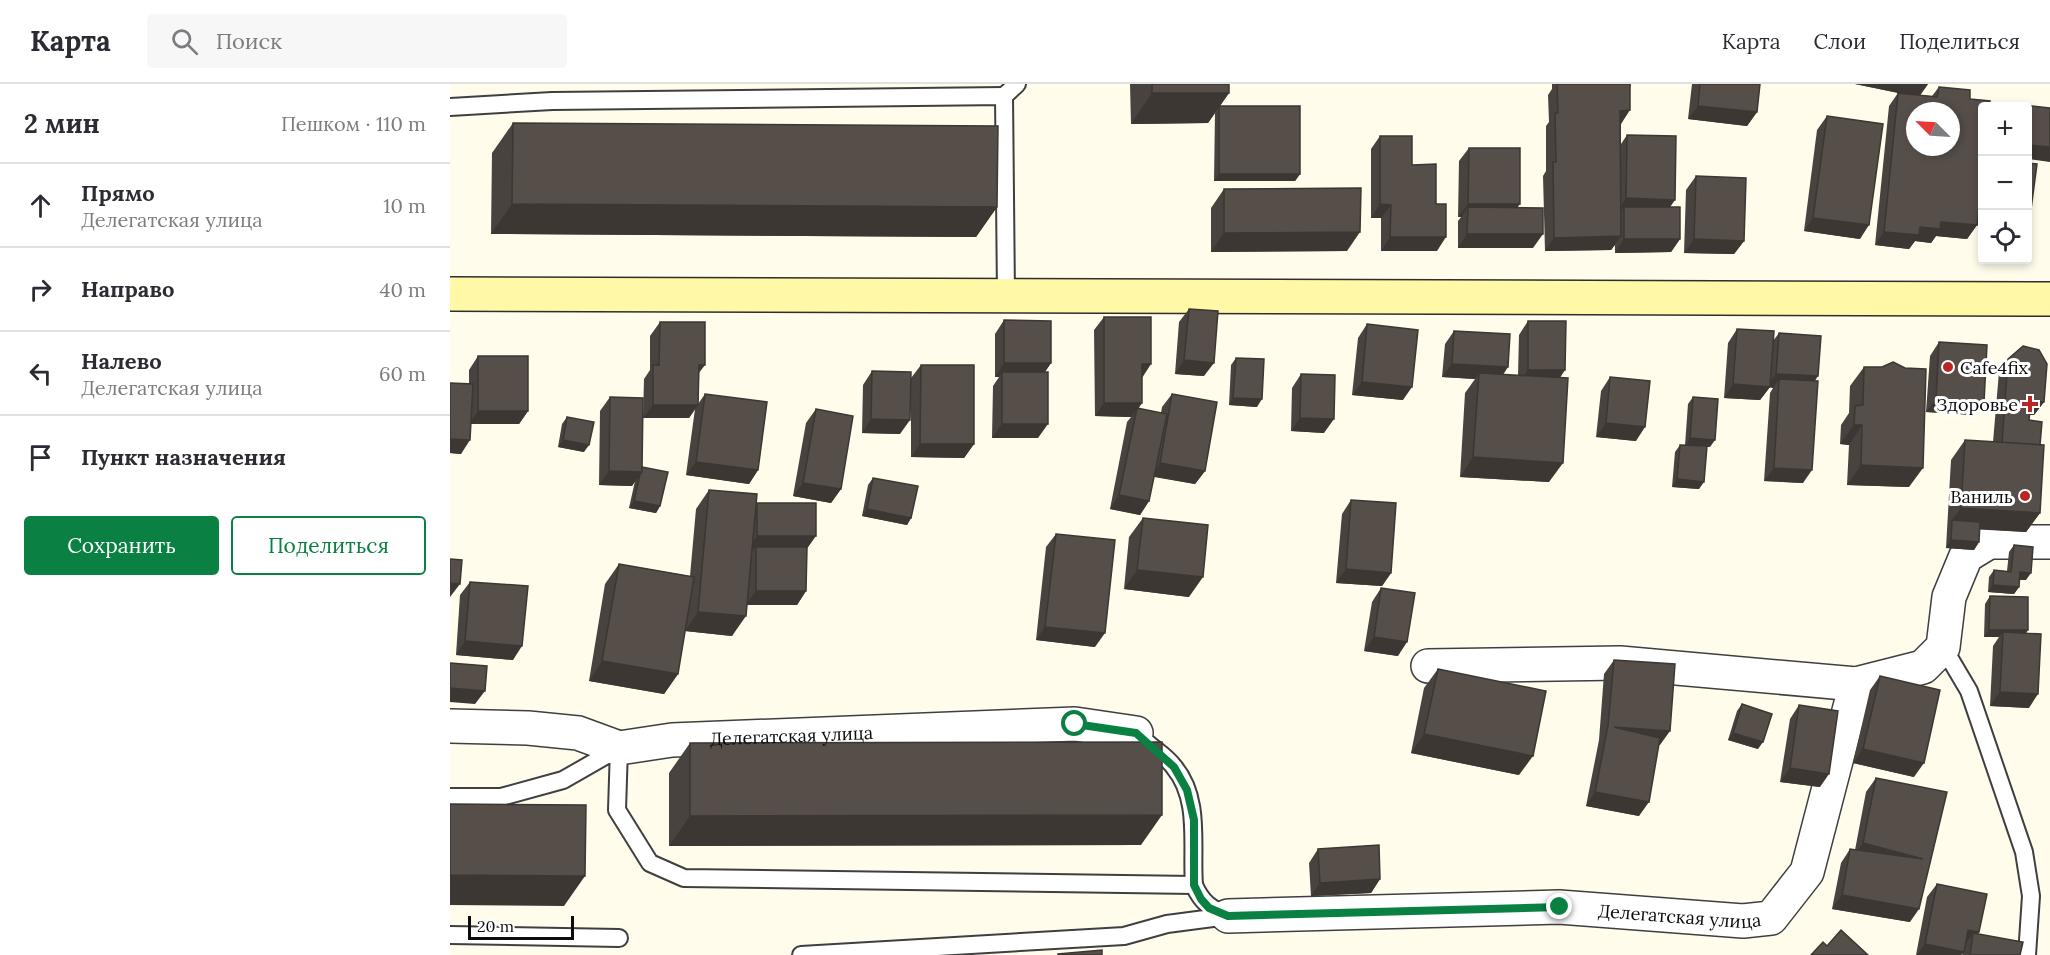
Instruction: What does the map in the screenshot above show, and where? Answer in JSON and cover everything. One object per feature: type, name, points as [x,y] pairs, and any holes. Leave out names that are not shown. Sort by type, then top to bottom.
[{"type":"main road","points":[[450,294],[2050,299]]},
{"type":"street","points":[[1428,666],[1620,663],[1856,684],[1923,667],[1943,647],[1949,597],[1966,556],[1989,542],[2050,542]]},
{"type":"street","name":"Делегатская улица","points":[[1228,916],[1560,907],[1743,921],[1771,918],[1808,872],[1856,684]]},
{"type":"street","name":"Делегатская улица","points":[[450,726],[528,728],[578,733],[619,748],[672,740],[1075,724],[1136,733]]},
{"type":"lane","points":[[450,107],[552,101],[1004,96],[1017,84]]},
{"type":"lane","points":[[1004,96],[1006,297]]},
{"type":"lane","points":[[1943,647],[1969,691],[2024,852],[2031,896],[2027,955]]},
{"type":"lane","points":[[1136,733],[1174,767],[1187,790],[1194,820],[1194,885],[1209,908],[1228,916]]},
{"type":"lane","points":[[619,748],[617,810],[650,863],[684,878],[1194,885]]},
{"type":"lane","points":[[450,797],[501,797],[563,780],[619,748]]},
{"type":"lane","points":[[801,955],[1124,936],[1167,924],[1228,916]]},
{"type":"lane","points":[[450,935],[619,938]]},
{"type":"building","points":[[1152,84],[1229,84],[1229,93],[1152,93]]},
{"type":"building","points":[[1557,84],[1630,84],[1630,110],[1620,111],[1621,236],[1554,238],[1553,162],[1556,162]]},
{"type":"building","points":[[1700,84],[1760,84],[1757,112],[1698,106]]},
{"type":"building","points":[[1939,87],[1970,90],[1970,99],[1990,101],[1978,102],[1977,225],[1941,222],[1940,229],[1920,227],[1919,235],[1884,232],[1898,93],[1937,97]]},
{"type":"building","points":[[1219,106],[1300,106],[1300,174],[1219,174]]},
{"type":"building","points":[[2032,106],[2050,108],[2050,147],[2032,145]]},
{"type":"building","points":[[1827,116],[1883,124],[1869,225],[1813,218]]},
{"type":"building","points":[[513,123],[998,126],[997,207],[512,204]]},
{"type":"building","points":[[1627,135],[1676,136],[1675,200],[1626,198]]},
{"type":"building","points":[[1380,136],[1412,136],[1412,165],[1436,164],[1436,204],[1446,204],[1446,237],[1390,237],[1391,205],[1380,204]]},
{"type":"building","points":[[1469,148],[1520,148],[1520,204],[1468,204]]},
{"type":"building","points":[[2032,163],[2037,164],[2032,202]]},
{"type":"building","points":[[1696,176],[1746,178],[1744,241],[1694,239]]},
{"type":"building","points":[[1361,188],[1360,232],[1224,233],[1224,189]]},
{"type":"building","points":[[1468,207],[1543,208],[1543,234],[1467,234]]},
{"type":"building","points":[[1624,207],[1680,207],[1680,239],[1624,239]]},
{"type":"building","points":[[1189,309],[1218,311],[1214,363],[1184,360]]},
{"type":"building","points":[[1104,317],[1151,317],[1151,364],[1142,364],[1142,403],[1104,403]]},
{"type":"building","points":[[1004,320],[1051,321],[1051,363],[1004,363]]},
{"type":"building","points":[[1528,321],[1566,321],[1565,370],[1528,370]]},
{"type":"building","points":[[660,322],[705,322],[705,365],[699,365],[698,405],[653,405],[653,365],[659,365]]},
{"type":"building","points":[[1367,324],[1418,330],[1412,387],[1362,382]]},
{"type":"building","points":[[1737,329],[1774,331],[1770,387],[1733,384]]},
{"type":"building","points":[[1454,331],[1510,334],[1508,367],[1452,364]]},
{"type":"building","points":[[1779,333],[1821,336],[1818,376],[1776,374]]},
{"type":"building","points":[[1939,342],[1987,345],[1984,402],[1936,399]]},
{"type":"building","points":[[2023,346],[2039,350],[2047,364],[2044,402],[2031,401],[2029,420],[2042,422],[2040,445],[2002,443],[2008,359]]},
{"type":"building","points":[[478,356],[528,356],[528,411],[478,411]]},
{"type":"building","points":[[1236,358],[1264,359],[1262,399],[1233,398]]},
{"type":"building","points":[[1893,362],[1905,368],[1926,369],[1923,468],[1861,465],[1862,425],[1854,425],[1855,406],[1863,405],[1864,367],[1882,367]]},
{"type":"building","points":[[921,365],[974,365],[974,444],[920,444]]},
{"type":"building","points":[[872,371],[911,372],[910,420],[871,419]]},
{"type":"building","points":[[1002,372],[1048,372],[1048,424],[1002,424]]},
{"type":"building","points":[[1479,373],[1568,378],[1563,463],[1473,457]]},
{"type":"building","points":[[1301,374],[1335,375],[1334,419],[1300,418]]},
{"type":"building","points":[[1610,377],[1650,381],[1645,427],[1606,423]]},
{"type":"building","points":[[1779,379],[1818,381],[1812,470],[1774,468]]},
{"type":"building","points":[[450,383],[473,384],[470,440],[450,439]]},
{"type":"building","points":[[705,394],[767,402],[758,470],[696,462]]},
{"type":"building","points":[[1172,394],[1217,402],[1205,471],[1160,463]]},
{"type":"building","points":[[610,397],[643,398],[642,472],[609,471]]},
{"type":"building","points":[[1693,397],[1718,399],[1715,440],[1690,438]]},
{"type":"building","points":[[1137,408],[1167,414],[1149,501],[1119,495]]},
{"type":"building","points":[[816,409],[853,416],[841,489],[803,483]]},
{"type":"building","points":[[567,417],[594,422],[589,445],[563,440]]},
{"type":"building","points":[[1965,440],[2044,445],[2040,513],[1961,508]]},
{"type":"building","points":[[1680,445],[1707,446],[1704,482],[1677,479]]},
{"type":"building","points":[[642,467],[668,472],[660,506],[634,501]]},
{"type":"building","points":[[873,478],[918,486],[911,518],[867,509]]},
{"type":"building","points":[[709,490],[757,494],[746,616],[698,612]]},
{"type":"building","points":[[1351,500],[1396,503],[1391,573],[1346,569]]},
{"type":"building","points":[[757,503],[816,503],[816,536],[757,536]]},
{"type":"building","points":[[1143,518],[1208,525],[1203,577],[1137,570]]},
{"type":"building","points":[[1952,520],[1980,522],[1979,542],[1951,540]]},
{"type":"building","points":[[1056,534],[1115,540],[1105,633],[1045,627]]},
{"type":"building","points":[[2014,545],[2033,547],[2031,573],[2020,572],[2019,587],[1993,585],[1994,570],[2011,572]]},
{"type":"building","points":[[756,547],[807,547],[806,591],[756,591]]},
{"type":"building","points":[[450,559],[462,560],[460,584],[450,583]]},
{"type":"building","points":[[619,564],[694,577],[678,674],[602,661]]},
{"type":"building","points":[[470,582],[528,586],[522,646],[465,641]]},
{"type":"building","points":[[1381,588],[1415,593],[1407,642],[1374,637]]},
{"type":"building","points":[[1990,596],[2028,597],[2028,630],[1989,630]]},
{"type":"building","points":[[2003,632],[2041,634],[2038,694],[2000,692]]},
{"type":"building","points":[[1614,660],[1675,664],[1670,731],[1614,727],[1660,738],[1649,802],[1595,792],[1608,726]]},
{"type":"building","points":[[450,663],[487,666],[485,691],[450,688]]},
{"type":"building","points":[[1438,669],[1546,691],[1533,756],[1424,734]]},
{"type":"building","points":[[1880,676],[1940,690],[1924,763],[1863,749]]},
{"type":"building","points":[[1742,704],[1772,714],[1763,742],[1733,733]]},
{"type":"building","points":[[1799,705],[1838,711],[1829,774],[1790,768]]},
{"type":"building","points":[[1162,742],[1162,815],[690,816],[690,743]]},
{"type":"building","points":[[1876,778],[1947,792],[1919,909],[1842,895],[1850,849],[1923,859],[1863,843]]},
{"type":"building","points":[[450,804],[586,805],[585,876],[450,875]]},
{"type":"building","points":[[1379,845],[1380,879],[1320,883],[1318,849]]},
{"type":"building","points":[[1937,884],[1987,894],[1979,932],[1968,930],[1964,952],[1925,944]]},
{"type":"building","points":[[1841,930],[1868,955],[1811,955],[1823,942],[1827,946]]},
{"type":"building","points":[[1973,933],[2023,942],[2020,955],[1970,955]]},
{"type":"building","points":[[1102,950],[1102,955],[1058,955],[1058,954]]},
{"type":"place","name":"Cafe4fix","points":[[1948,367]]},
{"type":"place","name":"Здоровье","points":[[2030,404]]},
{"type":"place","name":"Ваниль","points":[[2025,496]]},
{"type":"route","points":[[1075,724],[1136,733],[1174,767],[1187,790],[1194,820],[1192,860],[1194,885],[1209,908],[1228,916],[1560,907]]}]
